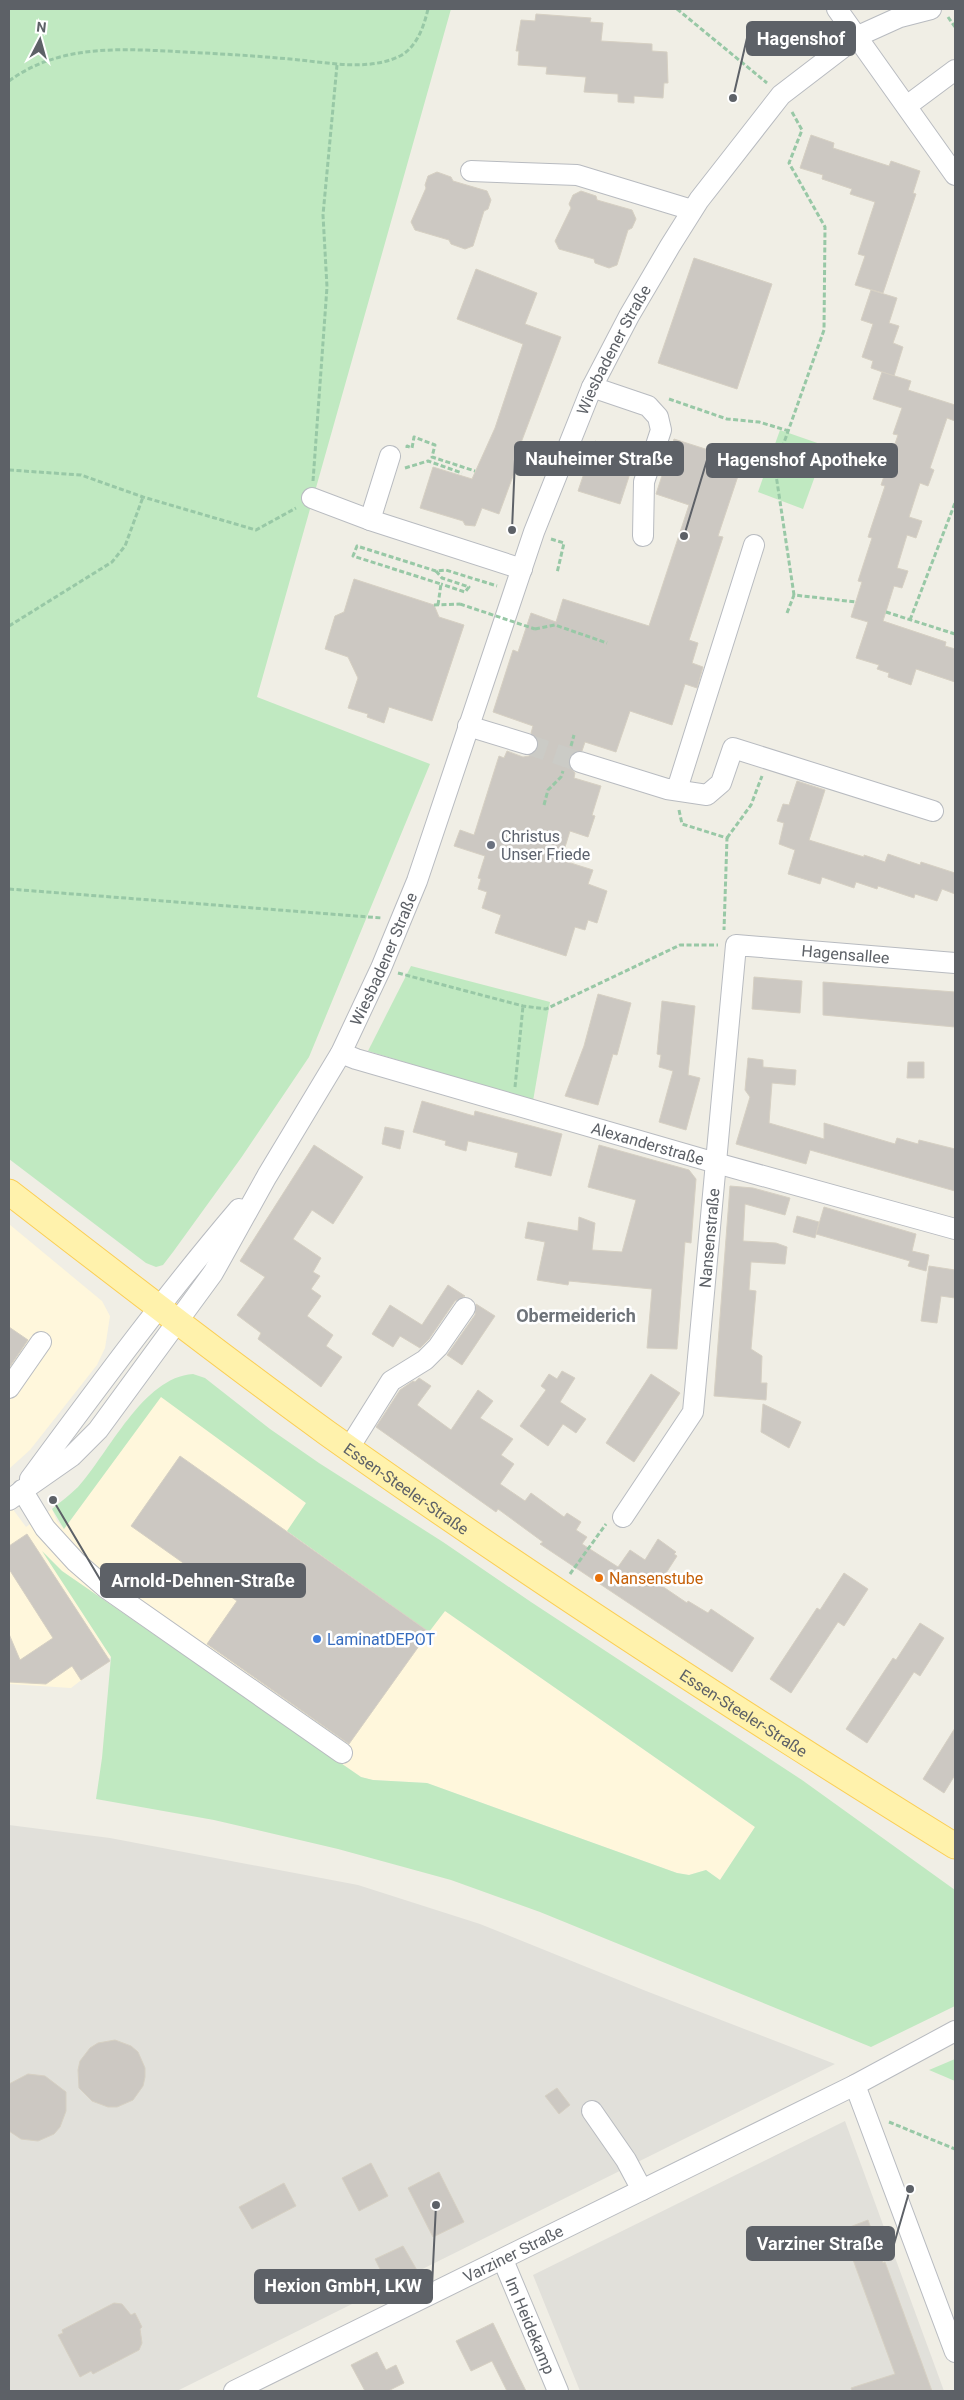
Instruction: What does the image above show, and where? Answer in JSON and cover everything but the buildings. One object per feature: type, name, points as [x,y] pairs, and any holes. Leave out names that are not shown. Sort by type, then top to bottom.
[{"type":"main road","name":"Essen-Steeler-Straße","points":[[9,1192],[158,1307],[349,1448],[558,1591],[820,1762],[955,1846]]},
{"type":"main road","name":"Essen-Steeler-Straße","points":[[820,1762],[955,1862]]},
{"type":"street","points":[[837,9],[908,105],[955,175]]},
{"type":"street","name":"Wiesbadener Straße","points":[[15,1495],[72,1456],[98,1430],[178,1322],[213,1273],[267,1176],[341,1053],[381,968],[401,920],[434,831],[522,569],[592,387],[629,316],[692,210],[781,95],[858,36],[900,18],[930,9]]},
{"type":"street","points":[[908,105],[955,70]]},
{"type":"street","points":[[471,171],[577,175],[692,210]]},
{"type":"street","points":[[592,387],[648,406],[658,416],[661,430],[644,482],[643,536]]},
{"type":"street","points":[[370,520],[400,457]]},
{"type":"street","points":[[312,498],[370,520],[522,569]]},
{"type":"street","points":[[675,789],[679,783],[754,545]]},
{"type":"street","points":[[468,726],[527,744]]},
{"type":"street","points":[[580,762],[667,789],[707,795],[721,783],[733,748],[933,811]]},
{"type":"street","name":"Hagensallee","points":[[736,945],[955,963]]},
{"type":"street","name":"Nansenstraße","points":[[623,1517],[694,1412],[736,945]]},
{"type":"street","name":"Alexanderstraße","points":[[341,1053],[356,1059],[716,1163],[955,1229]]},
{"type":"street","name":"Wiesbadener Straße","points":[[15,1495],[158,1307],[267,1176]]},
{"type":"street","points":[[349,1448],[391,1381],[425,1360],[438,1347],[465,1308]]},
{"type":"street","points":[[9,1388],[41,1342]]},
{"type":"street","points":[[15,1495],[76,1562],[106,1588],[342,1754]]},
{"type":"street","name":"Varziner Straße","points":[[234,2391],[855,2085],[955,2031]]},
{"type":"street","name":"Varziner Straße","points":[[926,2048],[955,2036]]},
{"type":"street","points":[[855,2085],[955,2352]]},
{"type":"street","points":[[592,2111],[626,2160],[642,2190]]},
{"type":"street","name":"Im Heidekamp","points":[[503,2260],[558,2391]]},
{"type":"path","points":[[9,81],[53,58],[98,50],[125,49],[252,55],[337,66],[385,62],[402,55],[414,45],[425,23],[428,9]]},
{"type":"path","points":[[677,9],[781,95],[802,130],[789,163],[825,227],[824,330],[775,468],[794,595],[787,613]]},
{"type":"path","points":[[9,470],[81,475],[143,497],[256,530],[312,498],[328,287],[323,215],[337,66]]},
{"type":"path","points":[[663,397],[727,419],[758,422],[789,431]]},
{"type":"path","points":[[464,468],[462,474],[428,461],[402,469],[400,457],[407,446],[412,448],[414,437],[435,445],[432,457],[475,471]]},
{"type":"path","points":[[9,626],[112,562],[125,546],[143,497]]},
{"type":"path","points":[[910,620],[955,503]]},
{"type":"path","points":[[557,573],[564,543]]},
{"type":"path","points":[[436,571],[442,578],[469,587],[465,592],[353,556],[357,546],[436,571],[446,570],[514,592]]},
{"type":"path","points":[[441,584],[436,605],[460,604],[535,629],[555,625],[607,643]]},
{"type":"path","points":[[794,595],[856,602]]},
{"type":"path","points":[[886,612],[955,634]]},
{"type":"path","points":[[736,945],[724,935],[727,838],[751,805],[769,759]]},
{"type":"path","points":[[544,805],[548,790],[561,777]]},
{"type":"path","points":[[675,789],[682,824],[727,838]]},
{"type":"path","points":[[9,889],[401,920]]},
{"type":"path","points":[[381,968],[523,1006],[546,1009],[680,945],[736,945]]},
{"type":"path","points":[[514,1105],[523,1006]]},
{"type":"path","points":[[558,1591],[608,1521],[623,1517]]},
{"type":"path","points":[[867,2114],[955,2149]]},
{"type":"shaded area","points":[[9,1224],[102,1301],[110,1316],[105,1348],[97,1365],[30,1450],[9,1469]]},
{"type":"shaded area","points":[[161,1396],[306,1503],[288,1532],[428,1632],[445,1611],[755,1827],[720,1880],[706,1870],[689,1875],[677,1873],[427,1783],[373,1780],[361,1777],[62,1571],[44,1553],[111,1657],[71,1688],[9,1684],[9,1504],[26,1527],[52,1509],[57,1521],[64,1529]]},
{"type":"shaded area","points":[[9,1825],[110,1838],[358,1885],[480,1924],[835,2064],[177,2391],[9,2391]]},
{"type":"shaded area","points":[[845,2121],[944,2391],[580,2391],[533,2275]]},
{"type":"green space","points":[[9,9],[451,9],[257,697],[430,764],[309,1057],[241,1158],[173,1252],[163,1265],[156,1267],[146,1263],[9,1159]]},
{"type":"green space","points":[[780,430],[826,446],[803,509],[758,492]]},
{"type":"green space","points":[[411,966],[550,1002],[533,1101],[368,1051]]},
{"type":"green space","points":[[193,1374],[205,1378],[270,1429],[319,1463],[443,1542],[802,1780],[955,1890],[955,2006],[871,2047],[540,1912],[451,1880],[338,1849],[214,1820],[96,1799],[102,1758],[111,1657],[42,1551],[62,1571],[361,1777],[373,1780],[427,1783],[677,1873],[689,1875],[706,1870],[720,1880],[755,1827],[445,1611],[429,1632],[287,1531],[306,1503],[161,1397],[64,1529],[52,1509],[78,1487],[90,1473],[128,1419],[143,1402],[158,1388],[175,1378]]},
{"type":"green space","points":[[955,2059],[955,2081],[929,2070]]},
{"type":"tunnel","points":[[527,744],[580,762]]},
{"type":"place","name":"Hagenshof","points":[[733,98]]},
{"type":"place","name":"Nauheimer Straße","points":[[512,530]]},
{"type":"place","name":"Hagenshof Apotheke","points":[[684,536]]},
{"type":"place","name":"Christus Unser Friede","points":[[491,845]]},
{"type":"place","name":"Arnold-Dehnen-Straße","points":[[53,1500]]},
{"type":"place","name":"Nansenstube","points":[[599,1578]]},
{"type":"place","name":"LaminatDEPOT","points":[[317,1639]]},
{"type":"place","name":"Varziner Straße","points":[[910,2189]]},
{"type":"place","name":"Hexion GmbH, LKW","points":[[436,2205]]},
{"type":"district","name":"Obermeiderich","points":[[576,1315]]}]
